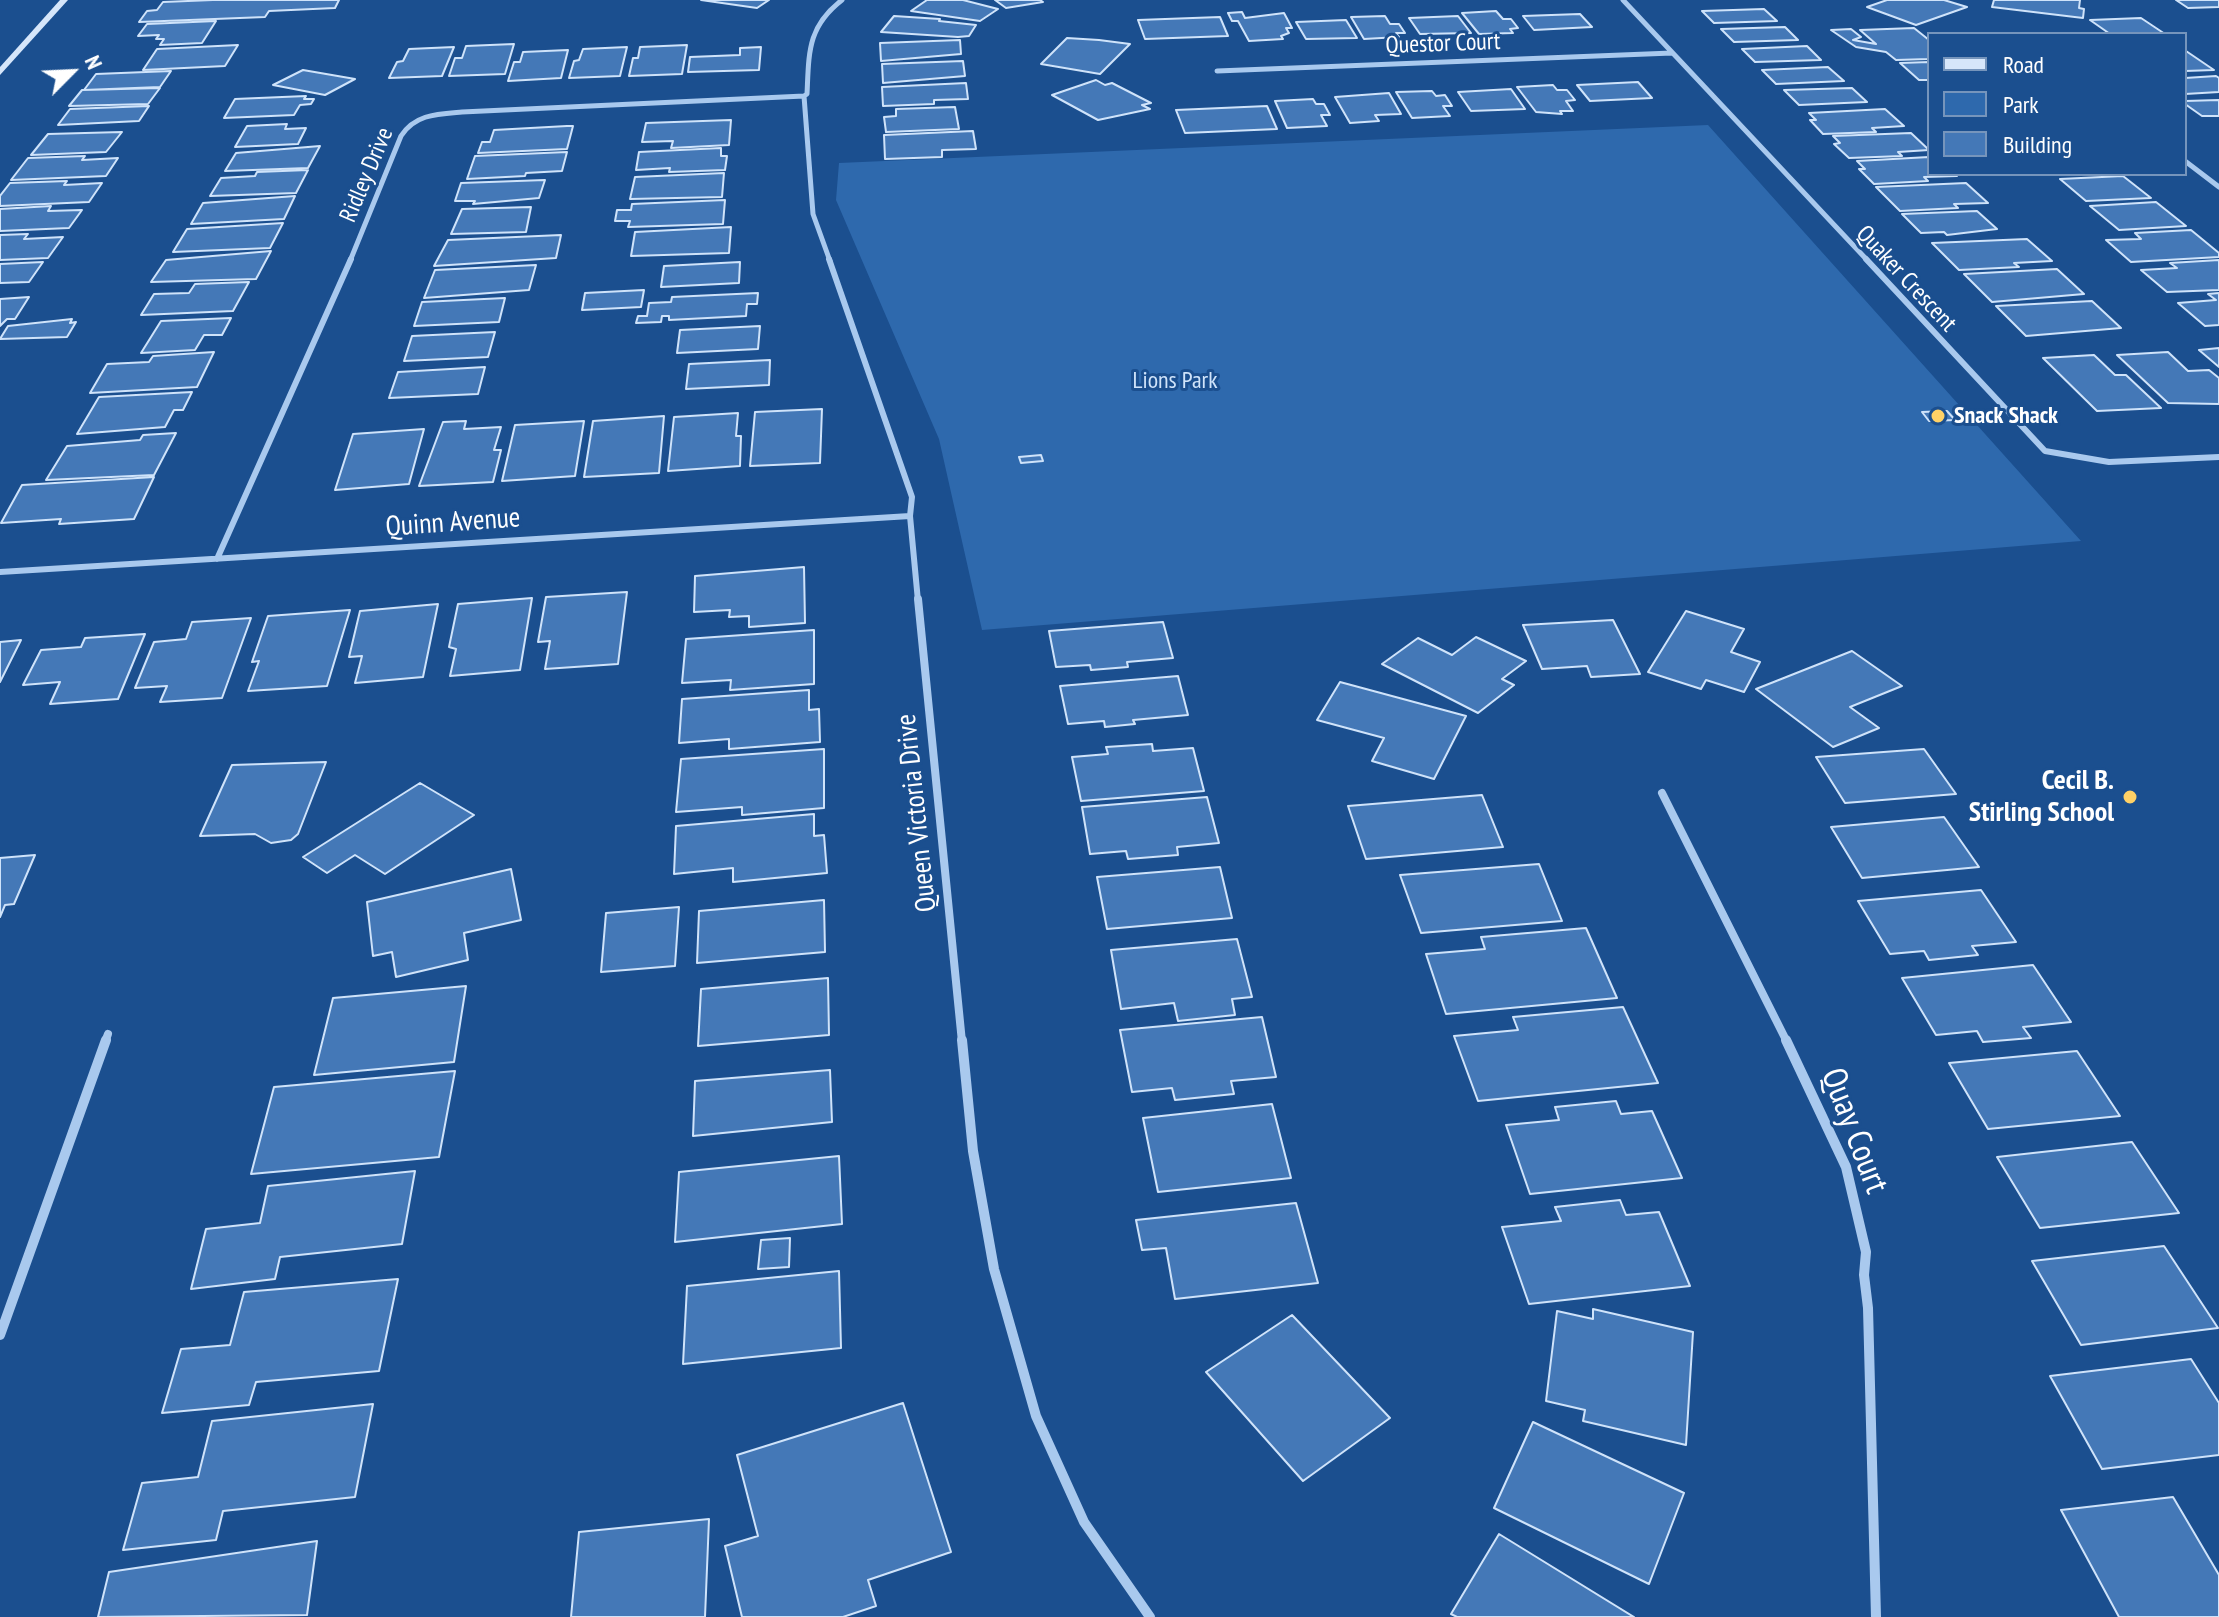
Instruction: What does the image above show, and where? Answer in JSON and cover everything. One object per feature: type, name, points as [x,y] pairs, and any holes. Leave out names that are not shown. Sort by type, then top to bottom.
[{"type":"main road","points":[[0,72],[64,0]]},
{"type":"street","name":"Queen Victoria Drive","points":[[842,0],[815,23],[811,35],[807,94],[804,96],[813,214],[912,497],[910,516],[973,1151],[994,1269],[1036,1416],[1084,1522],[1150,1617]]},
{"type":"street","name":"Quaker Crescent","points":[[1623,0],[2045,451],[2073,461],[2111,463],[2219,457]]},
{"type":"street","name":"Questor Court","points":[[1217,71],[1672,53]]},
{"type":"street","name":"Ridley Drive","points":[[217,559],[324,323],[398,147],[400,135],[408,124],[428,116],[462,112],[804,96]]},
{"type":"street","points":[[2187,163],[2219,187]]},
{"type":"street","name":"Quinn Avenue","points":[[0,572],[910,516]]},
{"type":"street","name":"Quay Court","points":[[1662,793],[1846,1167],[1866,1252],[1864,1275],[1868,1308],[1876,1617]]},
{"type":"street","points":[[0,1335],[108,1034]]},
{"type":"green space","name":"Lions Park","points":[[1708,125],[2081,541],[982,630],[939,439],[836,200],[839,163]]},
{"type":"building","points":[[339,0],[335,8],[269,11],[265,17],[139,22],[147,11],[157,10],[163,2]]},
{"type":"building","points":[[701,0],[769,0],[757,8]]},
{"type":"building","points":[[927,0],[963,0],[998,9],[980,21],[911,11]]},
{"type":"building","points":[[995,0],[1040,0],[1043,2],[1006,8]]},
{"type":"building","points":[[1887,0],[1944,0],[1967,7],[1916,25],[1867,7]]},
{"type":"building","points":[[1994,0],[2080,0],[2079,8],[2084,9],[2083,18],[1992,7]]},
{"type":"building","points":[[2176,0],[2219,0],[2219,7],[2188,8]]},
{"type":"building","points":[[1764,9],[1777,21],[1714,23],[1702,11]]},
{"type":"building","points":[[1496,11],[1503,19],[1511,19],[1518,28],[1510,29],[1513,33],[1479,34],[1462,13]]},
{"type":"building","points":[[1242,12],[1245,18],[1284,13],[1292,28],[1286,28],[1289,33],[1281,36],[1283,39],[1249,41],[1238,21],[1232,21],[1228,13]]},
{"type":"building","points":[[1580,14],[1592,27],[1534,30],[1523,16]]},
{"type":"building","points":[[894,16],[976,25],[969,36],[958,37],[881,32]]},
{"type":"building","points":[[1385,16],[1390,24],[1399,24],[1405,33],[1396,33],[1399,37],[1364,39],[1351,17]]},
{"type":"building","points":[[1458,16],[1471,33],[1420,34],[1409,18]]},
{"type":"building","points":[[1220,17],[1228,36],[1145,39],[1138,20]]},
{"type":"building","points":[[2141,18],[2162,32],[2107,32],[2090,20]]},
{"type":"building","points":[[1346,20],[1357,38],[1306,39],[1296,22]]},
{"type":"building","points":[[216,21],[202,43],[160,45],[164,39],[156,39],[159,35],[138,36],[147,24]]},
{"type":"building","points":[[1785,27],[1798,40],[1734,42],[1721,29]]},
{"type":"building","points":[[1914,28],[1927,38],[1927,59],[1896,60],[1886,52],[1856,47],[1831,30],[1851,29],[1861,37],[1853,40],[1876,44],[1860,30]]},
{"type":"building","points":[[1067,38],[1130,44],[1100,74],[1041,64]]},
{"type":"building","points":[[960,40],[961,54],[881,61],[880,43]]},
{"type":"building","points":[[514,44],[505,74],[449,76],[455,58],[462,58],[466,46]]},
{"type":"building","points":[[238,45],[225,66],[143,70],[157,49]]},
{"type":"building","points":[[687,45],[682,74],[629,76],[633,58],[638,58],[640,47]]},
{"type":"building","points":[[1807,46],[1821,60],[1755,62],[1742,49]]},
{"type":"building","points":[[454,47],[442,76],[389,78],[397,62],[403,61],[409,49]]},
{"type":"building","points":[[627,47],[620,76],[569,78],[574,61],[579,60],[583,49]]},
{"type":"building","points":[[761,47],[759,70],[688,72],[690,57],[740,55],[740,48]]},
{"type":"building","points":[[568,50],[561,78],[508,81],[514,62],[520,62],[523,52]]},
{"type":"building","points":[[2187,52],[2214,70],[2187,71]]},
{"type":"building","points":[[963,61],[965,76],[883,83],[882,64]]},
{"type":"building","points":[[1927,62],[1927,80],[1919,80],[1900,63]]},
{"type":"building","points":[[1828,67],[1844,81],[1776,84],[1762,70]]},
{"type":"building","points":[[303,70],[355,79],[325,95],[273,85]]},
{"type":"building","points":[[171,71],[160,87],[84,90],[96,74]]},
{"type":"building","points":[[2216,76],[2219,78],[2219,92],[2187,94],[2187,78]]},
{"type":"building","points":[[1096,80],[1105,85],[1112,83],[1151,103],[1142,105],[1150,109],[1098,120],[1052,95]]},
{"type":"building","points":[[1638,82],[1652,98],[1590,101],[1577,85]]},
{"type":"building","points":[[966,83],[968,99],[883,106],[882,87]]},
{"type":"building","points":[[1553,85],[1557,90],[1567,90],[1575,100],[1566,101],[1573,111],[1560,111],[1562,114],[1536,112],[1517,87]]},
{"type":"building","points":[[160,88],[148,104],[69,106],[82,90]]},
{"type":"building","points":[[1852,88],[1867,102],[1799,105],[1784,90]]},
{"type":"building","points":[[1511,89],[1525,109],[1471,111],[1458,92]]},
{"type":"building","points":[[1432,91],[1436,96],[1445,95],[1452,106],[1443,106],[1450,116],[1412,118],[1396,92]]},
{"type":"building","points":[[1389,93],[1401,114],[1375,115],[1379,121],[1350,123],[1335,97]]},
{"type":"building","points":[[306,96],[304,99],[314,99],[311,104],[300,105],[294,115],[224,118],[235,99]]},
{"type":"building","points":[[1313,99],[1316,104],[1324,104],[1330,115],[1321,115],[1327,126],[1287,128],[1275,101]]},
{"type":"building","points":[[2219,100],[2219,116],[2202,116],[2187,105],[2187,101]]},
{"type":"building","points":[[149,106],[139,121],[58,125],[70,109]]},
{"type":"building","points":[[1267,106],[1277,129],[1185,133],[1176,110]]},
{"type":"building","points":[[955,107],[959,129],[886,132],[884,117],[896,116],[896,109]]},
{"type":"building","points":[[1885,109],[1904,126],[1872,128],[1876,132],[1823,134],[1810,120],[1816,120],[1809,113]]},
{"type":"building","points":[[731,120],[729,145],[671,148],[673,141],[642,142],[646,123]]},
{"type":"building","points":[[287,124],[285,129],[306,128],[298,144],[235,147],[247,126]]},
{"type":"building","points":[[573,126],[567,149],[478,153],[482,142],[490,142],[494,130]]},
{"type":"building","points":[[973,131],[976,149],[942,150],[942,157],[885,159],[884,135]]},
{"type":"building","points":[[122,132],[106,152],[31,155],[48,134]]},
{"type":"building","points":[[1911,133],[1927,150],[1898,152],[1902,156],[1849,158],[1834,144],[1840,143],[1833,136]]},
{"type":"building","points":[[320,146],[308,168],[225,171],[236,153]]},
{"type":"building","points":[[721,148],[721,156],[727,156],[725,170],[636,170],[639,152]]},
{"type":"building","points":[[567,152],[562,171],[467,179],[475,156]]},
{"type":"building","points":[[85,156],[82,160],[118,158],[106,176],[11,180],[28,158]]},
{"type":"building","points":[[1927,157],[1927,176],[1957,176],[1874,184],[1859,169],[1865,169],[1857,161]]},
{"type":"building","points":[[308,170],[296,193],[210,196],[221,178],[255,176],[257,172]]},
{"type":"building","points":[[724,173],[722,197],[630,199],[635,177]]},
{"type":"building","points":[[2123,176],[2151,198],[2086,201],[2060,179]]},
{"type":"building","points":[[545,180],[539,198],[473,204],[475,201],[455,201],[461,183]]},
{"type":"building","points":[[67,181],[64,185],[102,183],[89,202],[0,206],[0,196],[10,183]]},
{"type":"building","points":[[1966,183],[1988,203],[1900,211],[1876,187]]},
{"type":"building","points":[[295,196],[284,219],[191,224],[203,203]]},
{"type":"building","points":[[725,200],[723,224],[628,227],[630,221],[615,221],[617,210],[631,210],[632,204]]},
{"type":"building","points":[[2156,202],[2186,226],[2119,230],[2090,206]]},
{"type":"building","points":[[51,206],[48,211],[82,210],[69,228],[0,231],[0,209]]},
{"type":"building","points":[[531,207],[526,232],[451,234],[462,209]]},
{"type":"building","points":[[1977,211],[1997,229],[1947,235],[1944,232],[1921,233],[1902,214]]},
{"type":"building","points":[[283,223],[270,248],[173,252],[187,229]]},
{"type":"building","points":[[731,227],[729,253],[631,256],[635,232]]},
{"type":"building","points":[[2191,230],[2219,253],[2219,257],[2131,262],[2106,240],[2141,239],[2135,233]]},
{"type":"building","points":[[28,234],[24,239],[63,237],[48,258],[0,260],[0,235]]},
{"type":"building","points":[[561,235],[556,258],[434,266],[448,240]]},
{"type":"building","points":[[2027,239],[2052,261],[2014,263],[2019,267],[1959,270],[1932,243]]},
{"type":"building","points":[[271,251],[256,279],[151,282],[166,260]]},
{"type":"building","points":[[2219,260],[2219,290],[2167,292],[2141,270],[2177,268],[2170,263]]},
{"type":"building","points":[[43,262],[29,282],[0,283],[0,264]]},
{"type":"building","points":[[740,262],[739,283],[661,287],[664,266]]},
{"type":"building","points":[[536,265],[529,290],[424,298],[435,270]]},
{"type":"building","points":[[2057,269],[2084,294],[1992,302],[1964,274]]},
{"type":"building","points":[[249,282],[233,311],[141,315],[154,294],[189,293],[195,284]]},
{"type":"building","points":[[644,290],[641,307],[582,310],[585,293]]},
{"type":"building","points":[[758,293],[757,304],[747,304],[746,316],[669,320],[669,316],[662,316],[661,322],[636,323],[638,316],[647,316],[649,303],[671,302],[672,297]]},
{"type":"building","points":[[2219,293],[2219,325],[2205,326],[2178,303],[2216,300],[2208,294]]},
{"type":"building","points":[[29,297],[15,319],[7,319],[0,326],[0,299]]},
{"type":"building","points":[[505,298],[499,322],[414,326],[422,302]]},
{"type":"building","points":[[2092,301],[2121,328],[2026,336],[1996,306]]},
{"type":"building","points":[[231,318],[222,335],[204,335],[195,350],[141,353],[161,321]]},
{"type":"building","points":[[72,319],[70,323],[76,322],[67,337],[0,339],[8,326]]},
{"type":"building","points":[[760,326],[758,349],[677,353],[680,330]]},
{"type":"building","points":[[495,332],[488,357],[404,361],[412,336]]},
{"type":"building","points":[[2219,348],[2219,367],[2199,350]]},
{"type":"building","points":[[214,352],[197,387],[90,393],[107,364],[149,362],[153,356]]},
{"type":"building","points":[[2168,352],[2188,371],[2209,370],[2219,378],[2219,404],[2168,403],[2117,355]]},
{"type":"building","points":[[2094,355],[2115,375],[2126,375],[2161,408],[2097,411],[2043,358]]},
{"type":"building","points":[[770,360],[769,385],[686,389],[689,364]]},
{"type":"building","points":[[485,367],[478,394],[389,398],[398,372]]},
{"type":"building","points":[[192,392],[183,410],[174,410],[165,427],[77,434],[99,397]]},
{"type":"building","points":[[822,409],[820,463],[750,466],[755,412]]},
{"type":"building","name":"Snack Shack","points":[[1947,411],[1955,420],[1929,421],[1922,412]]},
{"type":"building","points":[[738,413],[736,436],[741,436],[740,466],[668,471],[674,417]]},
{"type":"building","points":[[664,416],[659,473],[584,477],[593,421]]},
{"type":"building","points":[[466,421],[464,429],[501,427],[494,450],[501,450],[493,482],[419,486],[443,422]]},
{"type":"building","points":[[584,421],[575,476],[502,481],[515,425]]},
{"type":"building","points":[[424,429],[409,484],[335,490],[353,434]]},
{"type":"building","points":[[176,433],[154,475],[46,480],[67,446],[140,440],[143,435]]},
{"type":"building","points":[[1041,455],[1043,461],[1021,463],[1019,457]]},
{"type":"building","points":[[154,477],[134,519],[59,524],[61,519],[1,523],[22,485]]},
{"type":"building","points":[[804,567],[805,623],[749,627],[749,616],[729,617],[730,610],[694,612],[695,576]]},
{"type":"building","points":[[627,592],[618,664],[545,669],[550,641],[538,642],[546,597]]},
{"type":"building","points":[[532,598],[520,670],[450,676],[456,649],[449,647],[458,604]]},
{"type":"building","points":[[438,604],[423,677],[355,683],[362,656],[349,657],[360,611]]},
{"type":"building","points":[[350,610],[327,686],[248,691],[259,661],[252,662],[268,616]]},
{"type":"building","points":[[1686,611],[1744,629],[1731,652],[1760,662],[1744,692],[1706,680],[1701,689],[1648,672]]},
{"type":"building","points":[[251,618],[222,698],[160,702],[167,686],[135,688],[154,642],[186,639],[192,622]]},
{"type":"building","points":[[1613,620],[1640,674],[1591,677],[1587,666],[1542,669],[1523,625]]},
{"type":"building","points":[[1163,622],[1173,658],[1127,662],[1128,667],[1091,670],[1090,665],[1056,667],[1049,631]]},
{"type":"building","points":[[814,630],[814,684],[730,690],[731,680],[682,683],[686,639]]},
{"type":"building","points":[[145,634],[118,699],[50,704],[60,682],[23,685],[41,650],[81,647],[85,638]]},
{"type":"building","points":[[1476,637],[1526,661],[1502,679],[1514,685],[1478,713],[1382,664],[1418,638],[1452,655]]},
{"type":"building","points":[[21,640],[0,682],[0,642]]},
{"type":"building","points":[[1852,651],[1902,686],[1850,707],[1879,728],[1833,747],[1756,689]]},
{"type":"building","points":[[1178,676],[1188,715],[1133,720],[1135,724],[1105,727],[1104,721],[1068,724],[1060,686]]},
{"type":"building","points":[[1340,682],[1466,716],[1434,779],[1372,761],[1384,738],[1317,720]]},
{"type":"building","points":[[809,690],[809,710],[819,709],[820,742],[729,749],[729,739],[679,743],[682,699]]},
{"type":"building","points":[[1152,744],[1153,751],[1193,748],[1204,791],[1081,801],[1072,757],[1108,754],[1106,747]]},
{"type":"building","points":[[824,749],[824,808],[742,815],[742,807],[676,812],[681,759]]},
{"type":"building","points":[[1924,749],[1956,794],[1845,803],[1816,757]]},
{"type":"building","points":[[326,762],[298,834],[291,840],[271,843],[255,834],[200,836],[232,765]]},
{"type":"building","points":[[420,783],[474,815],[385,874],[355,855],[327,873],[303,857]]},
{"type":"building","points":[[1482,795],[1503,847],[1366,859],[1348,806]]},
{"type":"building","points":[[1207,797],[1219,843],[1177,847],[1178,855],[1128,859],[1126,851],[1090,854],[1082,807]]},
{"type":"building","points":[[814,814],[814,836],[824,835],[827,873],[733,882],[733,868],[674,874],[676,826]]},
{"type":"building","points":[[1944,817],[1979,867],[1862,878],[1831,827]]},
{"type":"building","points":[[35,855],[14,904],[5,905],[0,917],[0,858]]},
{"type":"building","points":[[1539,864],[1562,921],[1421,933],[1400,875]]},
{"type":"building","points":[[1220,867],[1232,918],[1107,929],[1097,877]]},
{"type":"building","points":[[511,869],[521,920],[464,933],[468,960],[396,977],[392,952],[373,956],[367,902]]},
{"type":"building","points":[[1981,890],[2016,942],[1972,946],[1978,955],[1929,960],[1924,951],[1890,954],[1858,901]]},
{"type":"building","points":[[824,900],[825,952],[697,963],[699,911]]},
{"type":"building","points":[[679,907],[675,966],[601,972],[606,913]]},
{"type":"building","points":[[1586,928],[1617,998],[1446,1014],[1426,954],[1485,949],[1481,937]]},
{"type":"building","points":[[1237,939],[1252,997],[1232,999],[1235,1015],[1178,1021],[1174,1003],[1121,1009],[1111,950]]},
{"type":"building","points":[[2033,965],[2071,1022],[2023,1027],[2031,1038],[1983,1042],[1977,1031],[1936,1035],[1902,978]]},
{"type":"building","points":[[828,978],[829,1035],[698,1046],[701,989]]},
{"type":"building","points":[[466,986],[454,1062],[314,1075],[333,998]]},
{"type":"building","points":[[1623,1007],[1658,1083],[1478,1101],[1454,1036],[1518,1030],[1513,1017]]},
{"type":"building","points":[[1262,1017],[1276,1077],[1231,1081],[1234,1094],[1175,1100],[1172,1088],[1132,1092],[1120,1030]]},
{"type":"building","points":[[2077,1051],[2120,1116],[1988,1129],[1949,1063]]},
{"type":"building","points":[[830,1070],[832,1122],[693,1136],[695,1081]]},
{"type":"building","points":[[455,1071],[439,1157],[251,1174],[274,1087]]},
{"type":"building","points":[[1616,1101],[1621,1114],[1652,1111],[1682,1178],[1530,1194],[1506,1125],[1559,1120],[1555,1107]]},
{"type":"building","points":[[1272,1104],[1291,1178],[1158,1192],[1143,1118]]},
{"type":"building","points":[[2132,1142],[2179,1213],[2040,1228],[1997,1157]]},
{"type":"building","points":[[839,1156],[842,1224],[675,1242],[679,1172]]},
{"type":"building","points":[[415,1171],[402,1244],[280,1257],[275,1279],[191,1289],[206,1229],[260,1223],[268,1186]]},
{"type":"building","points":[[1620,1200],[1626,1215],[1659,1212],[1690,1286],[1529,1304],[1502,1227],[1561,1221],[1555,1207]]},
{"type":"building","points":[[1296,1203],[1318,1283],[1175,1299],[1166,1248],[1142,1250],[1136,1220]]},
{"type":"building","points":[[790,1238],[789,1267],[758,1269],[761,1240]]},
{"type":"building","points":[[2164,1246],[2218,1328],[2081,1345],[2032,1261]]},
{"type":"building","points":[[839,1271],[841,1348],[683,1364],[687,1286]]},
{"type":"building","points":[[398,1279],[379,1371],[256,1382],[249,1405],[162,1413],[181,1349],[230,1345],[244,1292]]},
{"type":"building","points":[[1593,1309],[1693,1332],[1686,1445],[1583,1421],[1585,1410],[1546,1401],[1557,1311],[1593,1319]]},
{"type":"building","points":[[1292,1315],[1390,1418],[1303,1481],[1206,1372]]},
{"type":"building","points":[[2191,1359],[2219,1403],[2219,1455],[2102,1469],[2050,1376]]},
{"type":"building","points":[[903,1403],[951,1552],[868,1580],[876,1606],[843,1617],[742,1617],[725,1546],[758,1536],[737,1455]]},
{"type":"building","points":[[373,1404],[355,1497],[223,1511],[216,1540],[123,1550],[142,1483],[198,1477],[212,1421]]},
{"type":"building","points":[[1533,1422],[1684,1493],[1649,1584],[1494,1508]]},
{"type":"building","points":[[2173,1497],[2219,1575],[2219,1617],[2119,1617],[2061,1510]]},
{"type":"building","points":[[709,1519],[705,1617],[571,1617],[579,1532]]},
{"type":"building","points":[[1499,1534],[1634,1617],[1457,1617],[1451,1614]]},
{"type":"building","points":[[317,1541],[307,1615],[98,1617],[109,1572]]},
{"type":"place","name":"Snack Shack","points":[[1938,416]]},
{"type":"place","name":"Cecil B. Stirling School","points":[[2130,797]]}]
